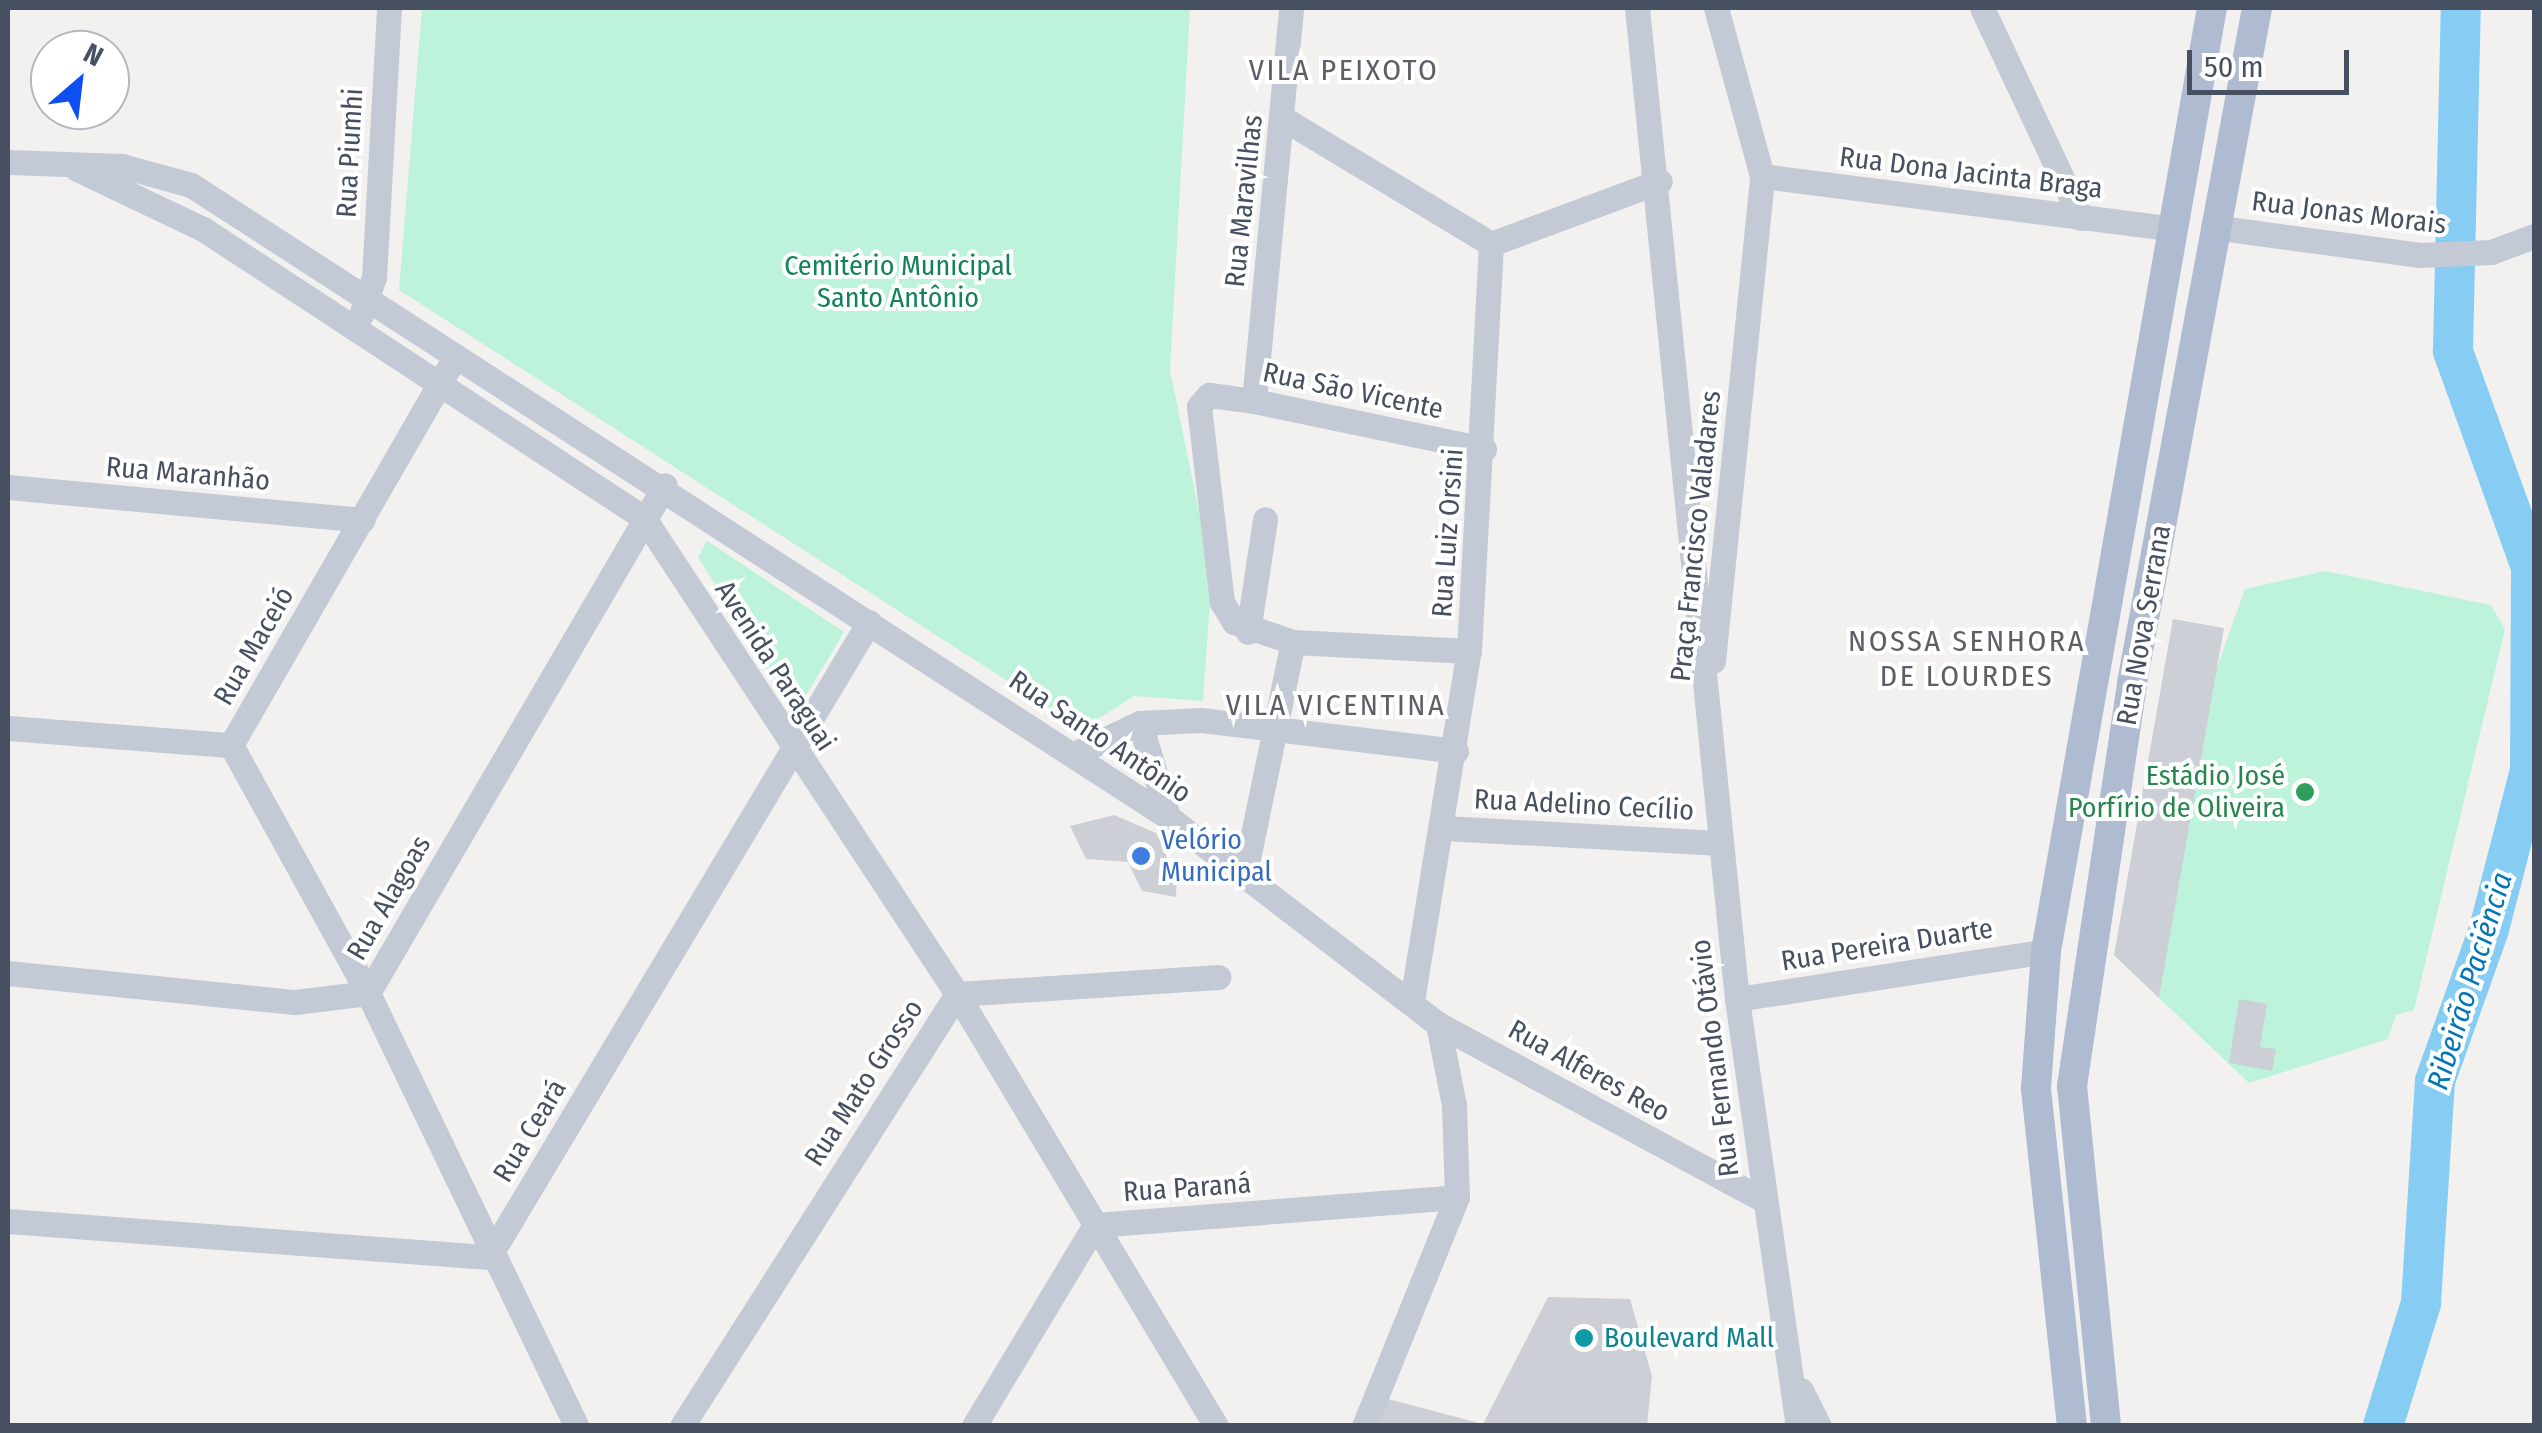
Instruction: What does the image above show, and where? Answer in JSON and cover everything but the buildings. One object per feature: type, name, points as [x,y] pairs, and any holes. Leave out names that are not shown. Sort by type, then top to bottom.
[{"type":"main road","name":"Rua Nova Serrana","points":[[2072,1426],[2036,1088],[2046,950],[2212,8]]},
{"type":"main road","name":"Rua Nova Serrana","points":[[2106,1426],[2072,1086],[2213,228],[2257,8]]},
{"type":"street","name":"Rua Piumhi","points":[[368,302],[388,8]]},
{"type":"street","name":"Rua Maravilhas","points":[[1254,401],[1284,119],[1291,8]]},
{"type":"street","name":"Praça Francisco Valadares","points":[[1637,8],[1660,181],[1707,721]]},
{"type":"street","name":"Praça Francisco Valadares","points":[[1707,721],[1762,176],[1716,8]]},
{"type":"street","points":[[1982,8],[2080,218]]},
{"type":"street","points":[[1284,119],[1491,244],[1660,181]]},
{"type":"street","name":"Avenida Paraguai","points":[[8,162],[122,166],[191,185],[368,302],[665,485]]},
{"type":"street","name":"Avenida Paraguai","points":[[63,163],[203,230],[442,382],[644,518],[957,994],[1216,1426]]},
{"type":"street","name":"Rua Dona Jacinta Braga","points":[[1762,176],[2173,228]]},
{"type":"street","name":"Rua Jonas Morais","points":[[2213,228],[2420,256],[2464,256],[2534,236]]},
{"type":"street","name":"Rua Luiz Orsini","points":[[1412,1001],[1444,828],[1469,652],[1484,449],[1491,244]]},
{"type":"street","points":[[355,326],[368,302]]},
{"type":"street","name":"Rua Maceió","points":[[8,728],[231,746],[456,355]]},
{"type":"street","name":"Rua São Vicente","points":[[1248,632],[1222,602],[1198,415],[1209,395],[1484,449]]},
{"type":"street","name":"Rua Alagoas","points":[[8,973],[296,1002],[368,993],[665,485]]},
{"type":"street","name":"Rua Santo Antônio","points":[[665,485],[1168,817],[1245,872],[1438,1024]]},
{"type":"street","name":"Rua Maranhão","points":[[8,487],[362,520]]},
{"type":"street","points":[[1265,520],[1248,632],[1293,642],[1469,652]]},
{"type":"street","name":"Rua Ceará","points":[[488,1257],[795,752],[869,622]]},
{"type":"street","points":[[1245,872],[1293,642]]},
{"type":"street","name":"Rua Fernando Otávio","points":[[1707,721],[1763,1200],[1798,1385]]},
{"type":"street","points":[[1074,754],[1140,723],[1278,726],[1456,751]]},
{"type":"street","points":[[1140,723],[1168,817]]},
{"type":"street","points":[[231,746],[368,993],[488,1257],[576,1426]]},
{"type":"street","name":"Rua Adelino Cecílio","points":[[1444,828],[1720,843]]},
{"type":"street","name":"Rua Pereira Duarte","points":[[1737,1000],[2046,950]]},
{"type":"street","name":"Rua Mato Grosso","points":[[682,1426],[957,994],[1218,977]]},
{"type":"street","points":[[1364,1426],[1457,1197],[1454,1105],[1438,1024]]},
{"type":"street","name":"Rua Alferes Reo","points":[[1438,1024],[1763,1200]]},
{"type":"street","name":"Rua Paraná","points":[[974,1426],[1095,1225],[1457,1197]]},
{"type":"street","points":[[8,1221],[488,1257]]},
{"type":"street","points":[[1798,1385],[1798,1426]]},
{"type":"street","points":[[1798,1385],[1819,1426]]},
{"type":"green space","name":"Cemitério Municipal Santo Antônio","points":[[422,8],[1190,8],[1170,370],[1212,575],[1203,701],[1134,696],[1082,729],[399,290]]},
{"type":"green space","points":[[707,541],[844,632],[795,714],[698,557]]},
{"type":"green space","name":"Estádio José Porfírio de Oliveira","points":[[2325,571],[2491,605],[2505,629],[2414,1010],[2396,1015],[2388,1039],[2249,1083],[2114,955],[2245,589]]},
{"type":"waterway","name":"Ribeirão Paciência","points":[[2383,1426],[2421,1303],[2435,1081],[2489,929],[2530,770],[2531,567],[2453,351],[2461,8]]},
{"type":"place","name":"Estádio José Porfírio de Oliveira","points":[[2305,792]]},
{"type":"place","name":"Velório Municipal","points":[[1141,856]]},
{"type":"place","name":"Boulevard Mall","points":[[1584,1338]]},
{"type":"district","name":"VILA PEIXOTO","points":[[1344,70]]},
{"type":"district","name":"NOSSA SENHORA DE LOURDES","points":[[1967,658]]},
{"type":"district","name":"VILA VICENTINA","points":[[1336,705]]}]
